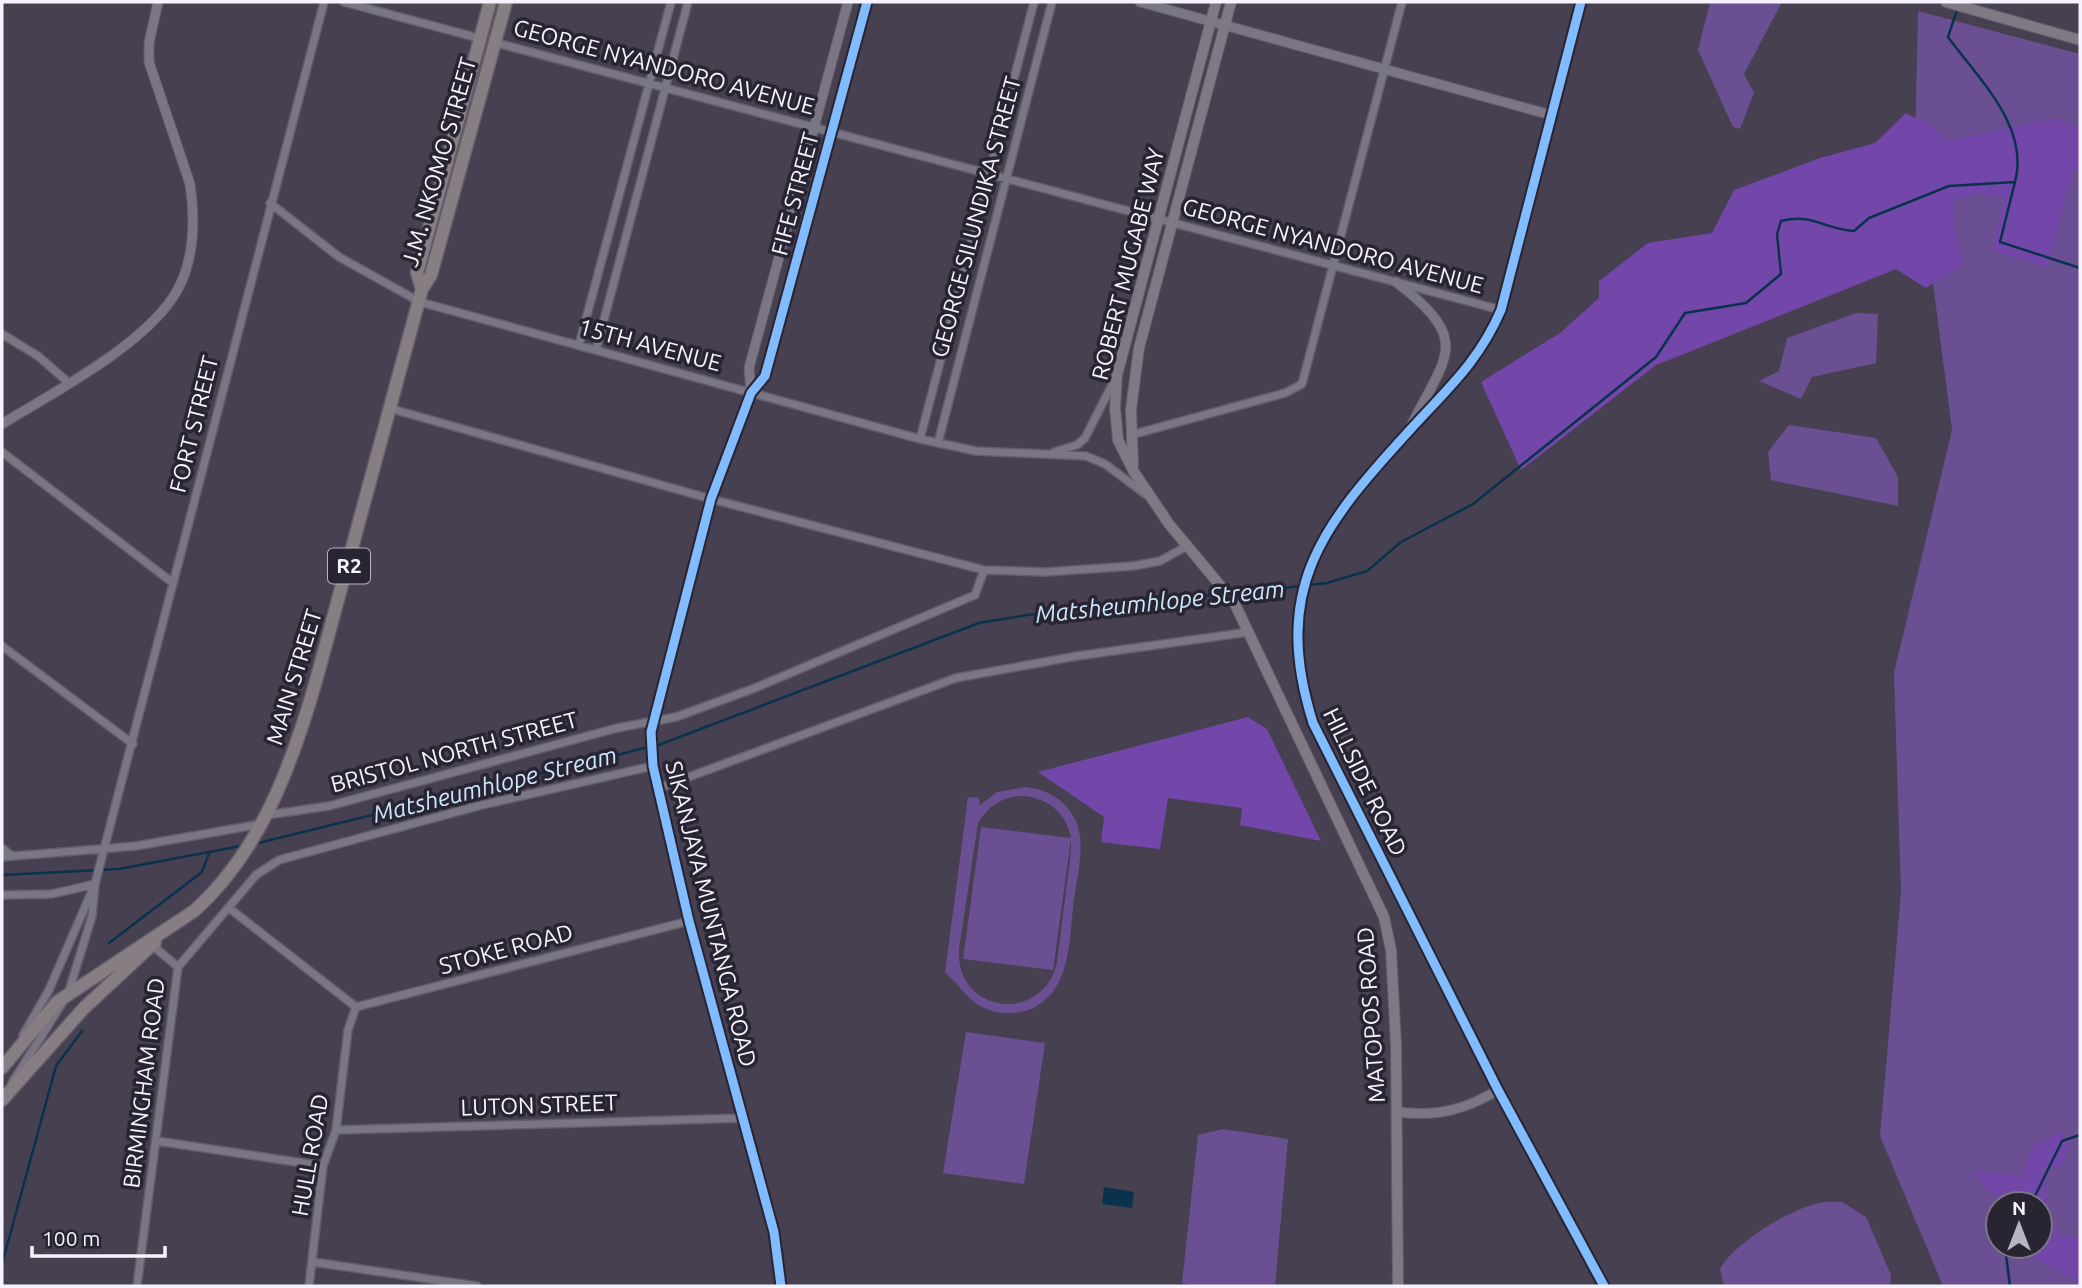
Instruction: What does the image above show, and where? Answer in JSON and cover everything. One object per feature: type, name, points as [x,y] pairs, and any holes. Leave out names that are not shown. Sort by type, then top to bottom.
[{"type":"highway","name":"J.M. NKOMO STREET","points":[[421,295],[417,273],[490,2]]},
{"type":"highway","name":"J.M. NKOMO STREET","points":[[421,295],[431,275],[506,2]]},
{"type":"highway","name":"MAIN STREET","points":[[176,923],[212,894],[240,857],[264,820],[298,743],[392,409],[421,295]]},
{"type":"highway","name":"R2","points":[[2,1100],[84,1008],[176,923]]},
{"type":"highway","name":"R2","points":[[2,1068],[49,1010],[68,994],[176,923]]},
{"type":"main road","name":"ROBERT MUGABE WAY","points":[[1134,472],[1118,440],[1115,408],[1117,374],[1216,2]]},
{"type":"main road","name":"ROBERT MUGABE WAY","points":[[1134,472],[1130,435],[1135,369],[1231,2]]},
{"type":"main road","points":[[1946,2],[2080,40]]},
{"type":"main road","name":"MATOPOS ROAD","points":[[1134,472],[1149,497],[1234,602],[1384,917],[1392,963],[1398,1112],[1398,1286]]},
{"type":"street","points":[[2,424],[120,348],[160,313],[178,289],[187,265],[193,224],[190,184],[149,62],[149,43],[158,2]]},
{"type":"street","name":"FORT STREET","points":[[96,882],[324,2]]},
{"type":"street","name":"GEORGE NYANDORO AVENUE","points":[[344,2],[1501,310]]},
{"type":"street","points":[[579,345],[671,2]]},
{"type":"street","points":[[596,350],[688,2]]},
{"type":"street","name":"FIFE STREET","points":[[751,393],[749,368],[848,2]]},
{"type":"street","name":"FIFE STREET","points":[[751,393],[765,376],[867,2]]},
{"type":"street","name":"GEORGE SILUNDIKA STREET","points":[[920,439],[1034,2]]},
{"type":"street","name":"GEORGE SILUNDIKA STREET","points":[[938,443],[1052,2]]},
{"type":"street","points":[[1139,2],[1551,115]]},
{"type":"street","points":[[1130,435],[1285,393],[1296,389],[1305,377],[1402,2]]},
{"type":"street","name":"HILLSIDE ROAD","points":[[1581,2],[1501,310],[1488,341],[1470,367],[1408,432],[1336,517],[1305,576],[1298,609],[1298,658],[1313,723],[1498,1090],[1604,1286]]},
{"type":"street","name":"15TH AVENUE","points":[[270,203],[339,257],[421,295],[596,350],[920,439],[976,451],[1086,456],[1105,464],[1149,497]]},
{"type":"street","points":[[1396,282],[1426,306],[1440,325],[1446,346],[1441,373],[1408,432]]},
{"type":"street","points":[[2,334],[38,356],[69,383]]},
{"type":"street","name":"15TH AVENUE","points":[[1046,455],[1077,444],[1085,438],[1117,374]]},
{"type":"street","name":"SIKANJAYA MUNTANGA ROAD","points":[[751,393],[711,499],[651,727],[652,762],[689,920],[774,1233],[781,1286]]},
{"type":"street","points":[[392,409],[711,499],[984,570],[1045,572],[1133,566],[1160,561],[1187,546]]},
{"type":"street","points":[[2,452],[173,583]]},
{"type":"street","name":"BRISTOL NORTH STREET","points":[[2,857],[104,852],[148,845],[329,807],[617,728],[651,727],[755,688],[975,595],[984,570]]},
{"type":"street","points":[[659,788],[956,678],[1076,656],[1249,632]]},
{"type":"street","points":[[2,646],[133,744]]},
{"type":"street","points":[[152,945],[178,967],[256,876],[289,856],[652,762]]},
{"type":"street","points":[[2,848],[13,856]]},
{"type":"street","points":[[2,895],[52,894],[96,882]]},
{"type":"street","points":[[10,1089],[16,1074],[68,994],[92,916],[96,882]]},
{"type":"street","points":[[12,1054],[49,990],[96,882]]},
{"type":"street","points":[[229,908],[356,1007]]},
{"type":"street","name":"STOKE ROAD","points":[[356,1007],[689,920]]},
{"type":"street","name":"BIRMINGHAM ROAD","points":[[137,1286],[178,967]]},
{"type":"street","name":"HULL ROAD","points":[[309,1286],[323,1166],[336,1130],[348,1030],[356,1007]]},
{"type":"street","points":[[1398,1112],[1417,1115],[1448,1112],[1475,1104],[1498,1090]]},
{"type":"street","name":"LUTON STREET","points":[[336,1130],[744,1118]]},
{"type":"street","points":[[157,1142],[323,1166]]},
{"type":"street","points":[[313,1262],[477,1286]]},
{"type":"shaded area","points":[[1710,2],[1782,2],[1744,74],[1754,93],[1740,129],[1733,127],[1698,50]]},
{"type":"shaded area","points":[[1918,11],[2080,54],[2080,1286],[1943,1286],[1880,1136],[1901,893],[1894,673],[1952,430],[1915,144]]},
{"type":"shaded area","points":[[1906,113],[1933,127],[1949,141],[2053,118],[2080,130],[2080,168],[2072,173],[2048,267],[1993,251],[2004,197],[1977,193],[1953,200],[1955,228],[1963,264],[1926,288],[1896,269],[1656,365],[1521,470],[1481,382],[1560,333],[1599,298],[1599,281],[1648,243],[1712,233],[1734,190],[1820,158],[1875,143]]},
{"type":"shaded area","points":[[1856,313],[1878,314],[1876,363],[1812,377],[1801,399],[1759,381],[1779,371],[1787,338]]},
{"type":"shaded area","points":[[1789,425],[1876,438],[1898,477],[1898,506],[1771,480],[1768,452]]},
{"type":"shaded area","points":[[1248,717],[1267,729],[1321,841],[1240,825],[1242,808],[1168,798],[1160,849],[1101,842],[1104,817],[1038,772]]},
{"type":"shaded area","points":[[1025,787],[1041,790],[1055,797],[1072,814],[1080,840],[1069,946],[1061,977],[1044,1001],[1031,1009],[1010,1013],[994,1012],[982,1007],[945,973],[968,797],[979,798],[980,805],[997,792]],"holes":[[[1017,796],[1034,798],[1056,809],[1066,822],[1071,838],[981,827],[963,959],[1053,970],[1071,839],[1057,962],[1049,982],[1035,996],[1019,1003],[1001,1004],[985,998],[971,987],[961,971],[959,949],[978,823],[987,811],[1004,800]]]},
{"type":"shaded area","points":[[966,1032],[1045,1043],[1024,1184],[943,1173]]},
{"type":"shaded area","points":[[1223,1129],[1288,1139],[1275,1286],[1193,1286],[1182,1283],[1198,1135]]},
{"type":"shaded area","points":[[2061,1132],[2068,1150],[2061,1166],[2043,1168],[2046,1190],[1987,1189],[1975,1170],[2021,1177],[2034,1145]]},
{"type":"shaded area","points":[[1821,1202],[1842,1202],[1866,1217],[1891,1275],[1890,1286],[1724,1286],[1720,1269],[1749,1239],[1776,1221],[1803,1208]]},
{"type":"shaded area","points":[[2054,1224],[2061,1236],[2080,1238],[2080,1282],[2038,1260],[2054,1260]]},
{"type":"water","points":[[1104,1187],[1134,1192],[1132,1208],[1102,1204]]},
{"type":"waterway","name":"Matsheumhlope Stream","points":[[1230,594],[1327,583],[1367,571],[1401,542],[1473,504],[1656,357],[1685,313],[1746,303],[1781,274],[1777,234],[1781,221],[1810,220],[1854,231],[1869,218],[1949,186],[2015,182],[2018,162],[2008,123],[1986,86],[1948,37],[1958,7]]},
{"type":"waterway","name":"Matsheumhlope Stream","points":[[2015,182],[2000,242],[2080,268]]},
{"type":"waterway","name":"Matsheumhlope Stream","points":[[656,746],[979,623],[1027,615],[1223,594]]},
{"type":"waterway","name":"Matsheumhlope Stream","points":[[254,844],[649,747]]},
{"type":"waterway","name":"Matsheumhlope Stream","points":[[2,875],[119,869],[241,846]]},
{"type":"waterway","points":[[109,943],[202,872],[209,853]]},
{"type":"waterway","points":[[2,1264],[56,1066],[82,1031]]},
{"type":"waterway","name":"Matsheumhlope Stream","points":[[2038,1190],[2062,1141],[2080,1135]]},
{"type":"waterway","name":"Matsheumhlope Stream","points":[[2007,1260],[2010,1286]]},
{"type":"cycle path","points":[[781,1286],[774,1232],[689,921],[653,766],[651,732],[711,499],[751,393],[765,376],[867,2]]},
{"type":"cycle path","points":[[1581,2],[1501,310],[1472,361],[1378,466],[1329,530],[1312,563],[1302,597],[1298,634],[1301,676],[1313,723],[1498,1090],[1604,1286]]}]
